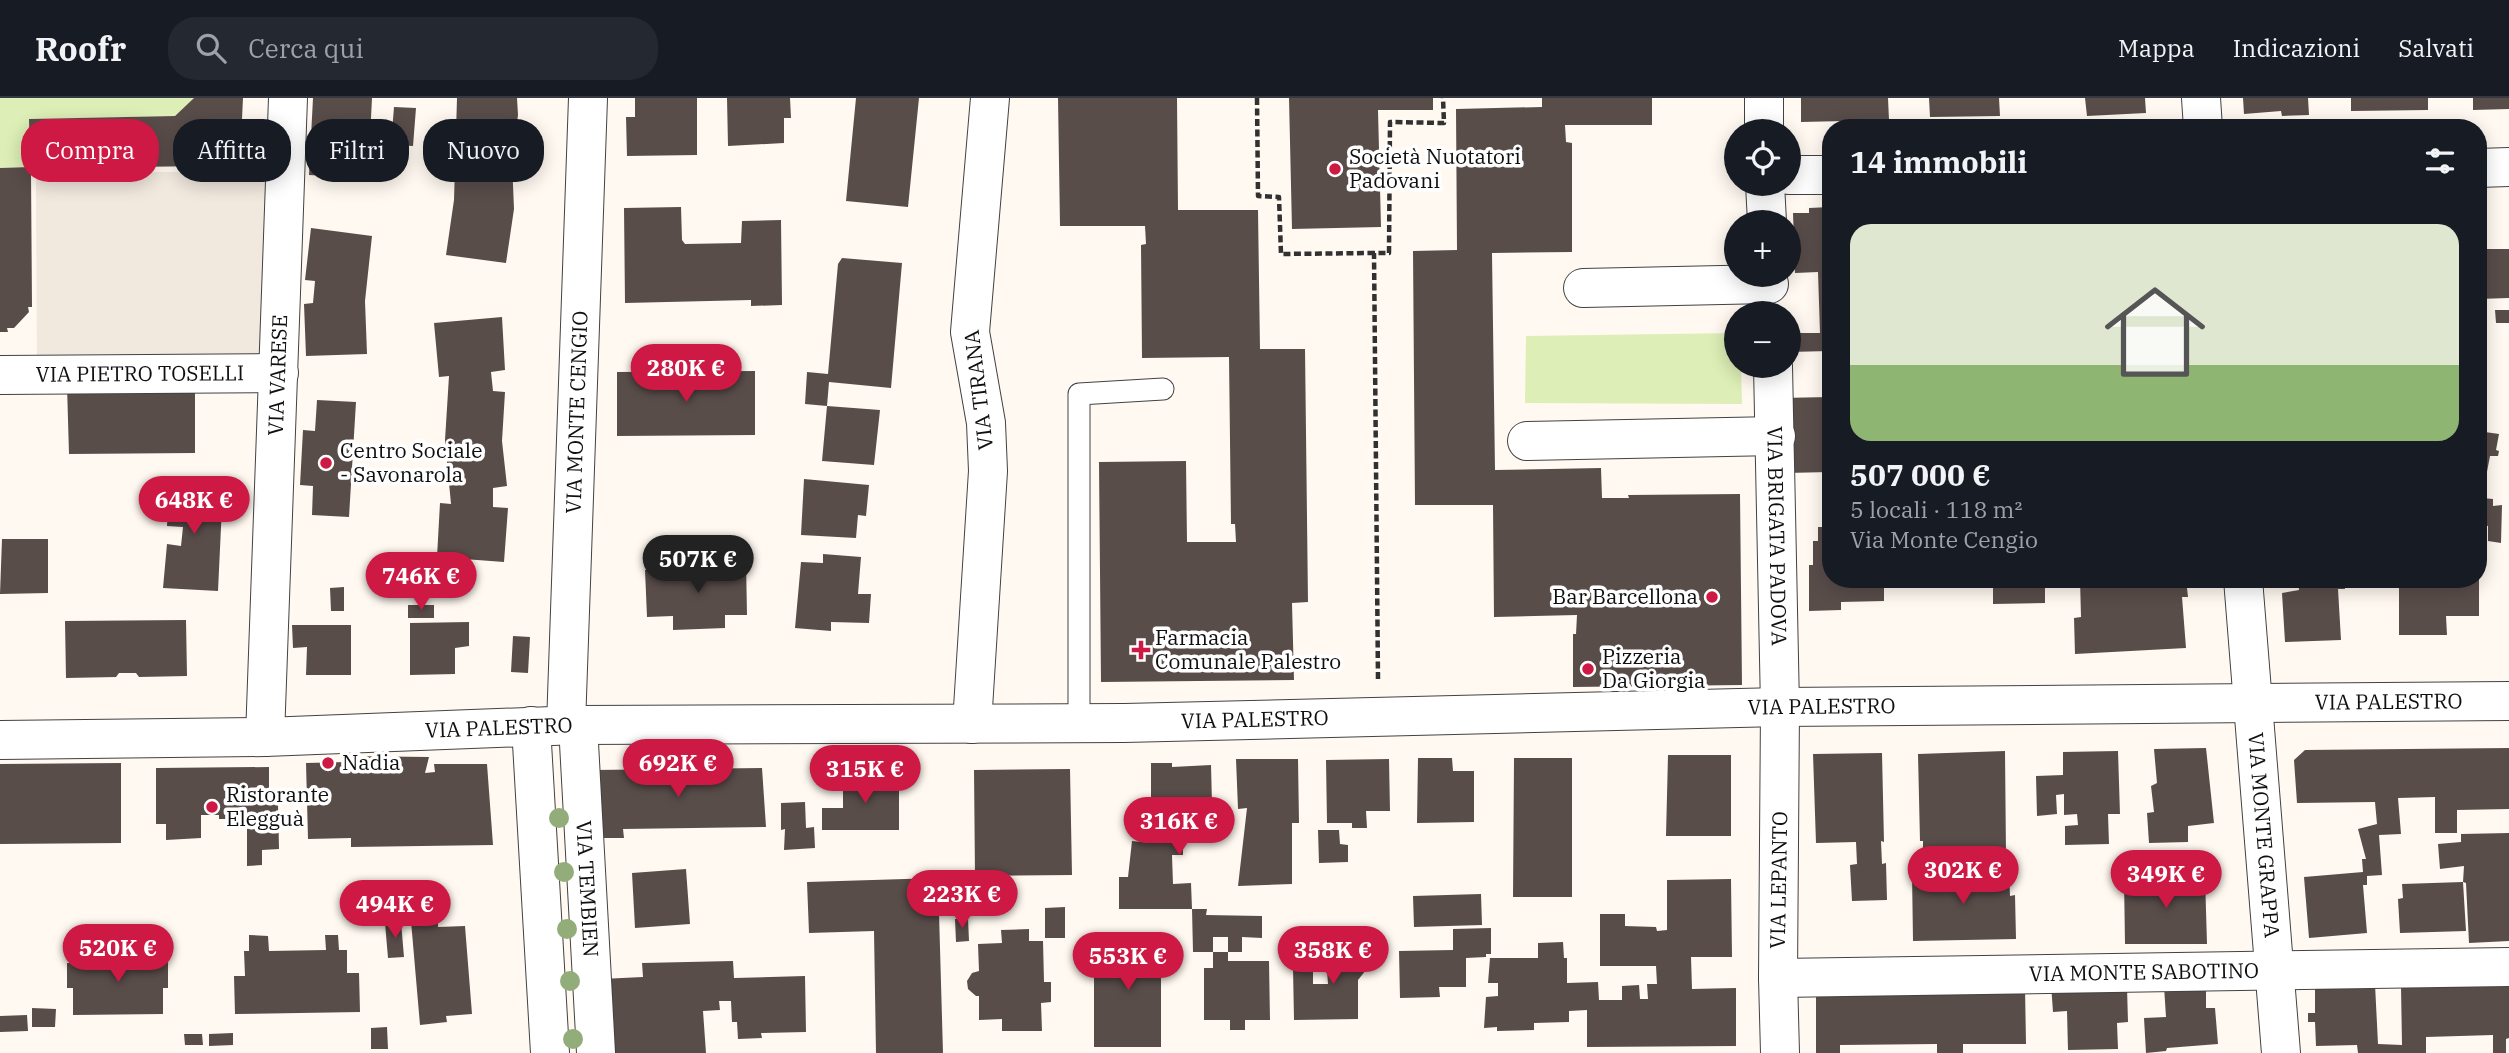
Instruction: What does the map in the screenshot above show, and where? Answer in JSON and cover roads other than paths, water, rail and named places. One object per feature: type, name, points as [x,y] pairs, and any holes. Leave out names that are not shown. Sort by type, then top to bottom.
[{"type":"street","name":"VIA VARESE","points":[[265,737],[288,98]]},
{"type":"street","name":"VIA MONTE CENGIO","points":[[558,725],[588,98]]},
{"type":"street","name":"VIA TIRANA","points":[[972,724],[988,471],[986,423],[970,332],[990,98]]},
{"type":"street","points":[[1763,98],[1764,119]]},
{"type":"street","points":[[2201,98],[2202,119]]},
{"type":"street","points":[[2487,167],[2509,167]]},
{"type":"street","points":[[1801,175],[1822,175]]},
{"type":"street","points":[[1583,288],[1769,291]]},
{"type":"street","name":"VIA PIETRO TOSELLI","points":[[0,375],[279,373]]},
{"type":"street","name":"VIA BRIGATA PADOVA","points":[[1774,378],[1780,707]]},
{"type":"street","points":[[1527,440],[1776,436]]},
{"type":"street","name":"VIA MONTE GRAPPA","points":[[2244,588],[2281,1053]]},
{"type":"street","name":"VIA PALESTRO","points":[[0,740],[265,737],[558,725],[1079,723],[1780,707],[2509,701]]},
{"type":"street","name":"VIA LEPANTO","points":[[1780,707],[1780,1053]]},
{"type":"street","points":[[551,1053],[558,725]]},
{"type":"street","name":"VIA TEMBIEN","points":[[558,725],[596,1053]]},
{"type":"street","name":"VIA MONTE SABOTINO","points":[[1778,978],[2509,967]]},
{"type":"lane","points":[[1079,723],[1079,394],[1163,389]]},
{"type":"place","name":"Società Nuotatori Padovani","points":[[1335,169]]},
{"type":"place","name":"Centro Sociale - Savonarola","points":[[326,463]]},
{"type":"place","name":"Bar Barcellona","points":[[1712,597]]},
{"type":"place","name":"Farmacia Comunale Palestro","points":[[1141,650]]},
{"type":"place","name":"Pizzeria Da Giorgia","points":[[1588,669]]},
{"type":"place","name":"Nadia","points":[[328,763]]},
{"type":"place","name":"Ristorante Elegguà","points":[[212,807]]}]
